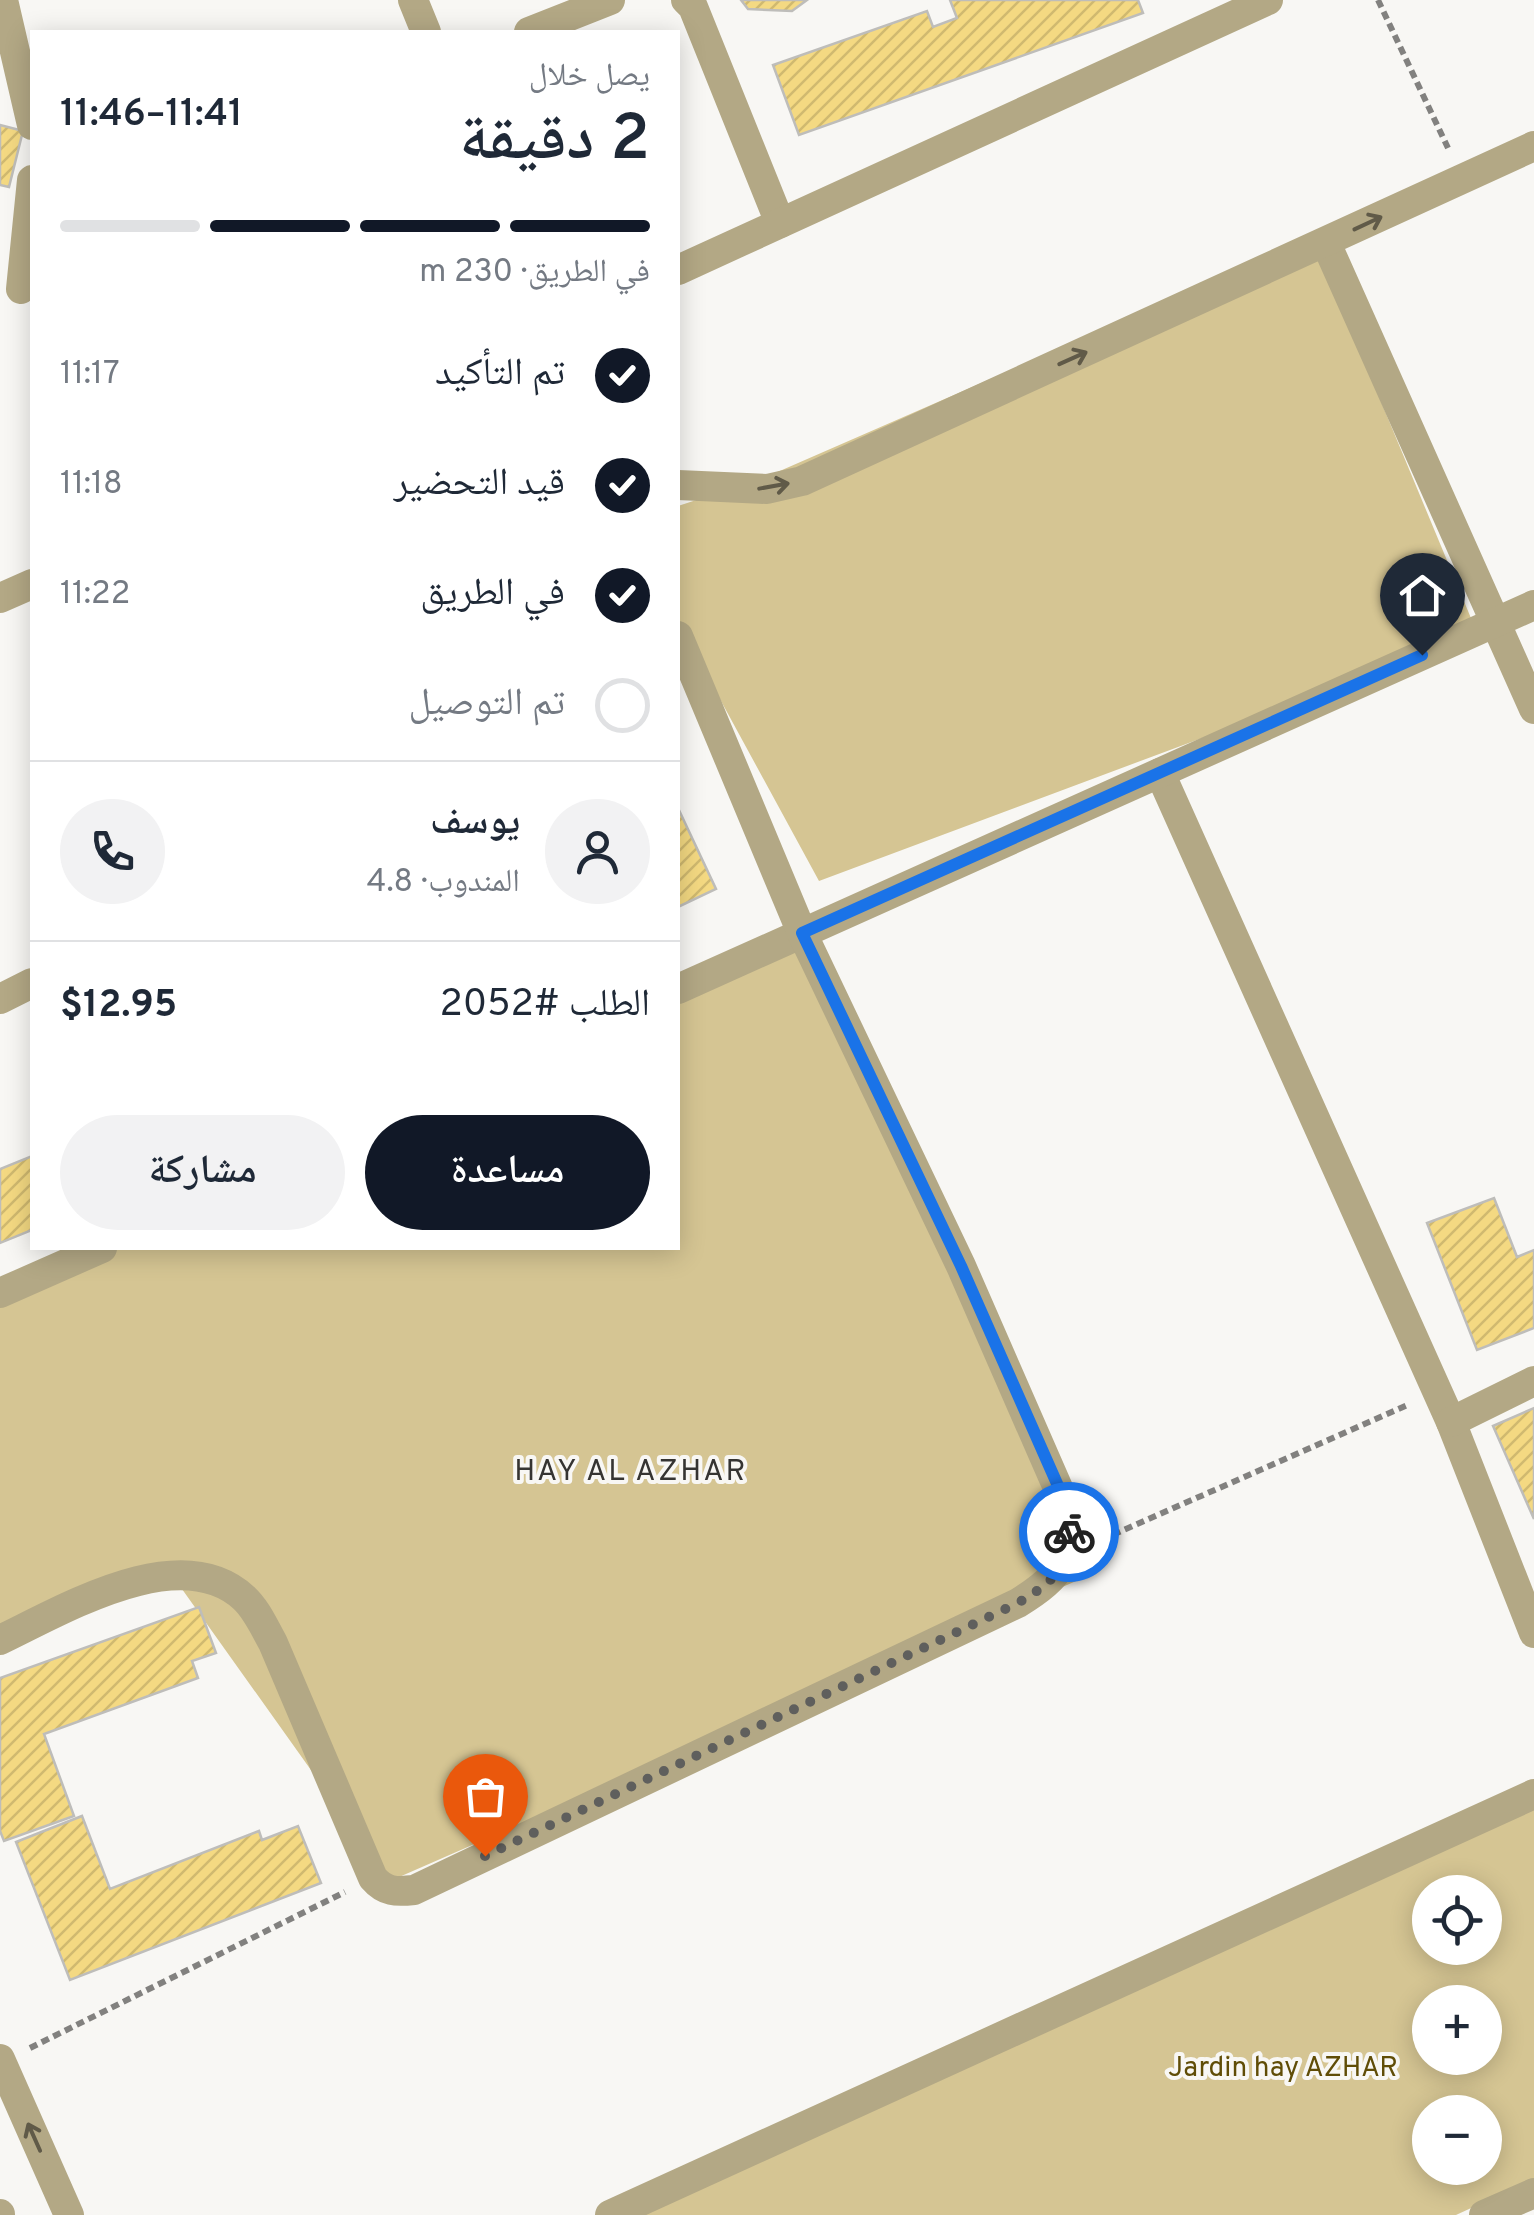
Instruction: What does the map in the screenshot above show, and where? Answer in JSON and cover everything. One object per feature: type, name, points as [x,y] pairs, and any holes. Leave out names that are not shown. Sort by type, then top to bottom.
[{"type":"street","points":[[3,0],[30,116]]},
{"type":"street","points":[[413,0],[425,30]]},
{"type":"street","points":[[534,30],[610,0]]},
{"type":"street","points":[[686,0],[693,7],[780,222]]},
{"type":"street","points":[[680,269],[1268,0]]},
{"type":"street","points":[[680,485],[767,489],[802,480],[1534,146]]},
{"type":"street","points":[[18,289],[30,196]]},
{"type":"street","points":[[1326,243],[1534,710]]},
{"type":"street","points":[[0,598],[30,585]]},
{"type":"street","points":[[680,988],[1534,605]]},
{"type":"street","points":[[0,1640],[96,1594],[143,1580],[196,1576],[242,1596],[258,1614],[273,1643],[373,1878],[382,1889],[398,1892],[432,1882],[1018,1603],[1050,1582],[1068,1554],[1070,1527],[1066,1504],[961,1266],[802,933],[680,641]]},
{"type":"street","points":[[1160,773],[1451,1422],[1534,1633]]},
{"type":"street","points":[[0,999],[30,984]]},
{"type":"street","points":[[0,1293],[97,1250]]},
{"type":"street","points":[[1451,1422],[1534,1381]]},
{"type":"street","points":[[610,2215],[1534,1794]]},
{"type":"street","points":[[1,2060],[69,2215]]},
{"type":"street","points":[[1484,2215],[1534,2193]]},
{"type":"path","points":[[1378,0],[1463,180]]},
{"type":"path","points":[[1068,1554],[1437,1392]]},
{"type":"path","points":[[1,2060],[373,1878]]},
{"type":"green space","points":[[1313,238],[1478,635],[819,881],[680,626],[680,505],[766,477]]},
{"type":"green space","points":[[800,929],[1083,1578],[390,1881],[172,1575],[0,1648],[0,1284],[71,1250],[680,1250],[680,982]]},
{"type":"green space","name":"Jardin hay AZHAR","points":[[1534,1795],[1534,2179],[1456,2215],[617,2215]]},
{"type":"building","points":[[741,0],[807,0],[792,11],[748,9]]},
{"type":"building","points":[[950,0],[1138,0],[1143,13],[799,135],[773,65],[927,11],[933,27],[957,18]]},
{"type":"building","points":[[0,125],[23,131],[9,187],[0,185]]},
{"type":"building","points":[[680,812],[716,889],[680,906]]},
{"type":"building","points":[[30,1157],[30,1231],[0,1243],[0,1169]]},
{"type":"building","points":[[1494,1198],[1517,1257],[1534,1250],[1534,1328],[1477,1350],[1427,1223]]},
{"type":"building","points":[[1534,1408],[1534,1519],[1493,1426]]},
{"type":"building","points":[[199,1607],[216,1653],[192,1661],[198,1678],[44,1734],[74,1816],[4,1841],[0,1831],[0,1678]]},
{"type":"building","points":[[82,1816],[110,1889],[259,1831],[262,1840],[298,1826],[321,1883],[70,1980],[16,1842]]},
{"type":"way so far","points":[[485,1856],[1018,1603],[1057,1574],[1068,1554],[1069,1532]]},
{"type":"district","name":"HAY AL AZHAR","points":[[631,1472]]},
{"type":"route","points":[[1069,1532],[1066,1504],[961,1266],[802,933],[1422,655]]}]
